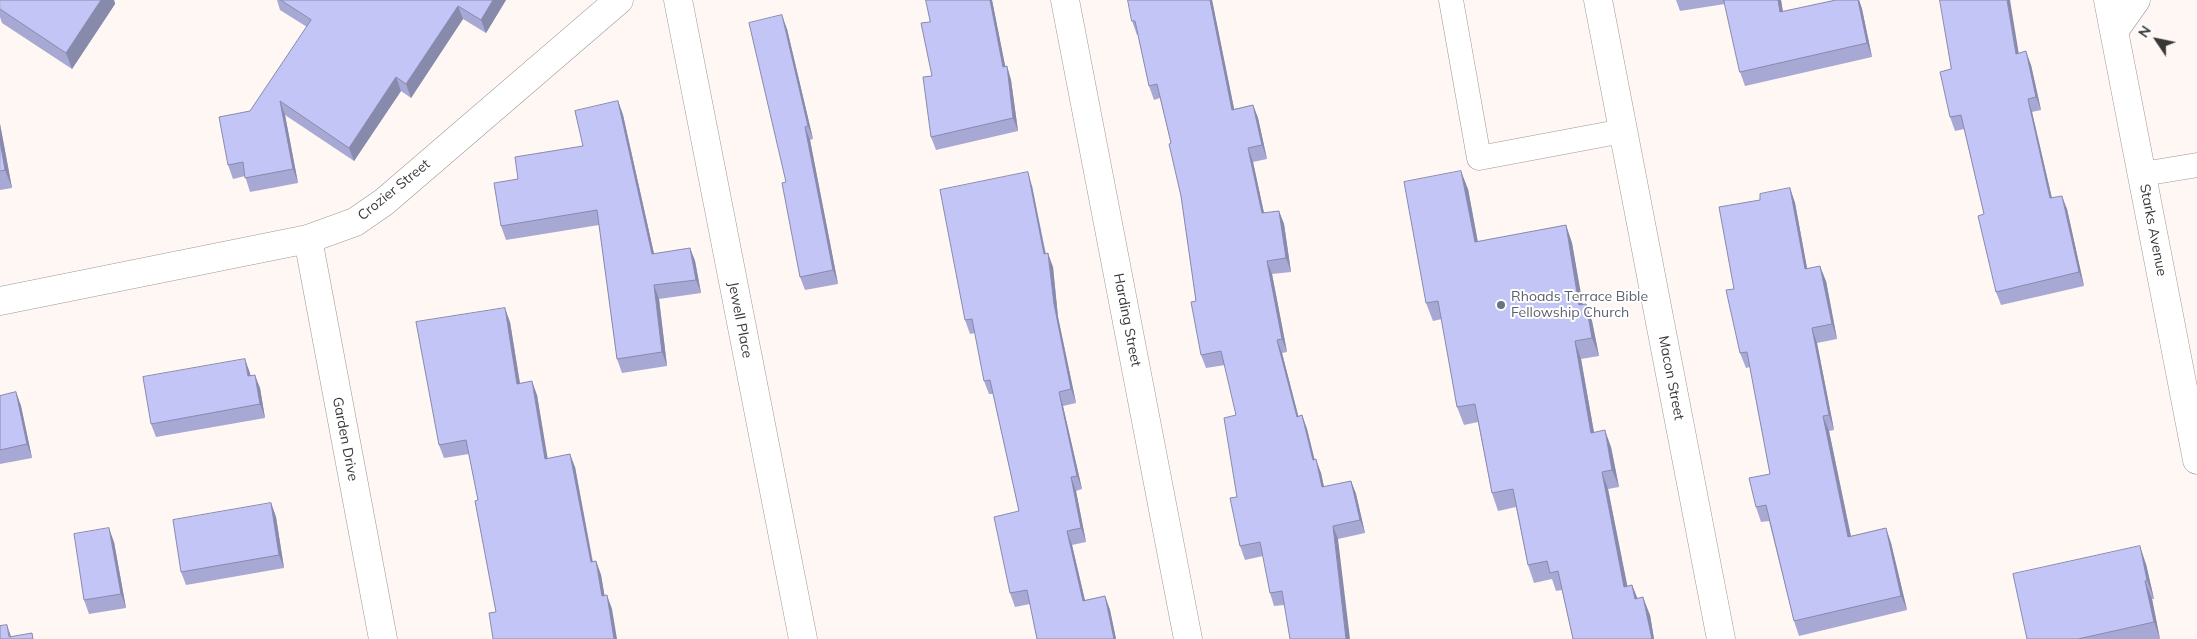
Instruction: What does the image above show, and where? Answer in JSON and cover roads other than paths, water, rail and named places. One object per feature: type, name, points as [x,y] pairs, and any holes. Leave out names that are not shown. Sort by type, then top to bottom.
[{"type":"street","name":"Crozier Street","points":[[0,301],[308,239],[354,222],[384,202],[619,0]]},
{"type":"street","name":"Jewell Place","points":[[678,0],[803,639]]},
{"type":"street","name":"Harding Street","points":[[1065,0],[1188,639]]},
{"type":"street","name":"Macon Street","points":[[1598,0],[1721,639]]},
{"type":"street","name":"Starks Avenue","points":[[2108,0],[2197,460]]},
{"type":"street","points":[[2114,32],[2136,0]]},
{"type":"street","name":"Garden Drive","points":[[308,239],[383,639]]},
{"type":"lane","points":[[1451,0],[1478,158],[1624,131]]},
{"type":"lane","points":[[2143,174],[2197,165]]},
{"type":"place","name":"Rhoads Terrace Bible Fellowship Church","points":[[1501,305]]}]
